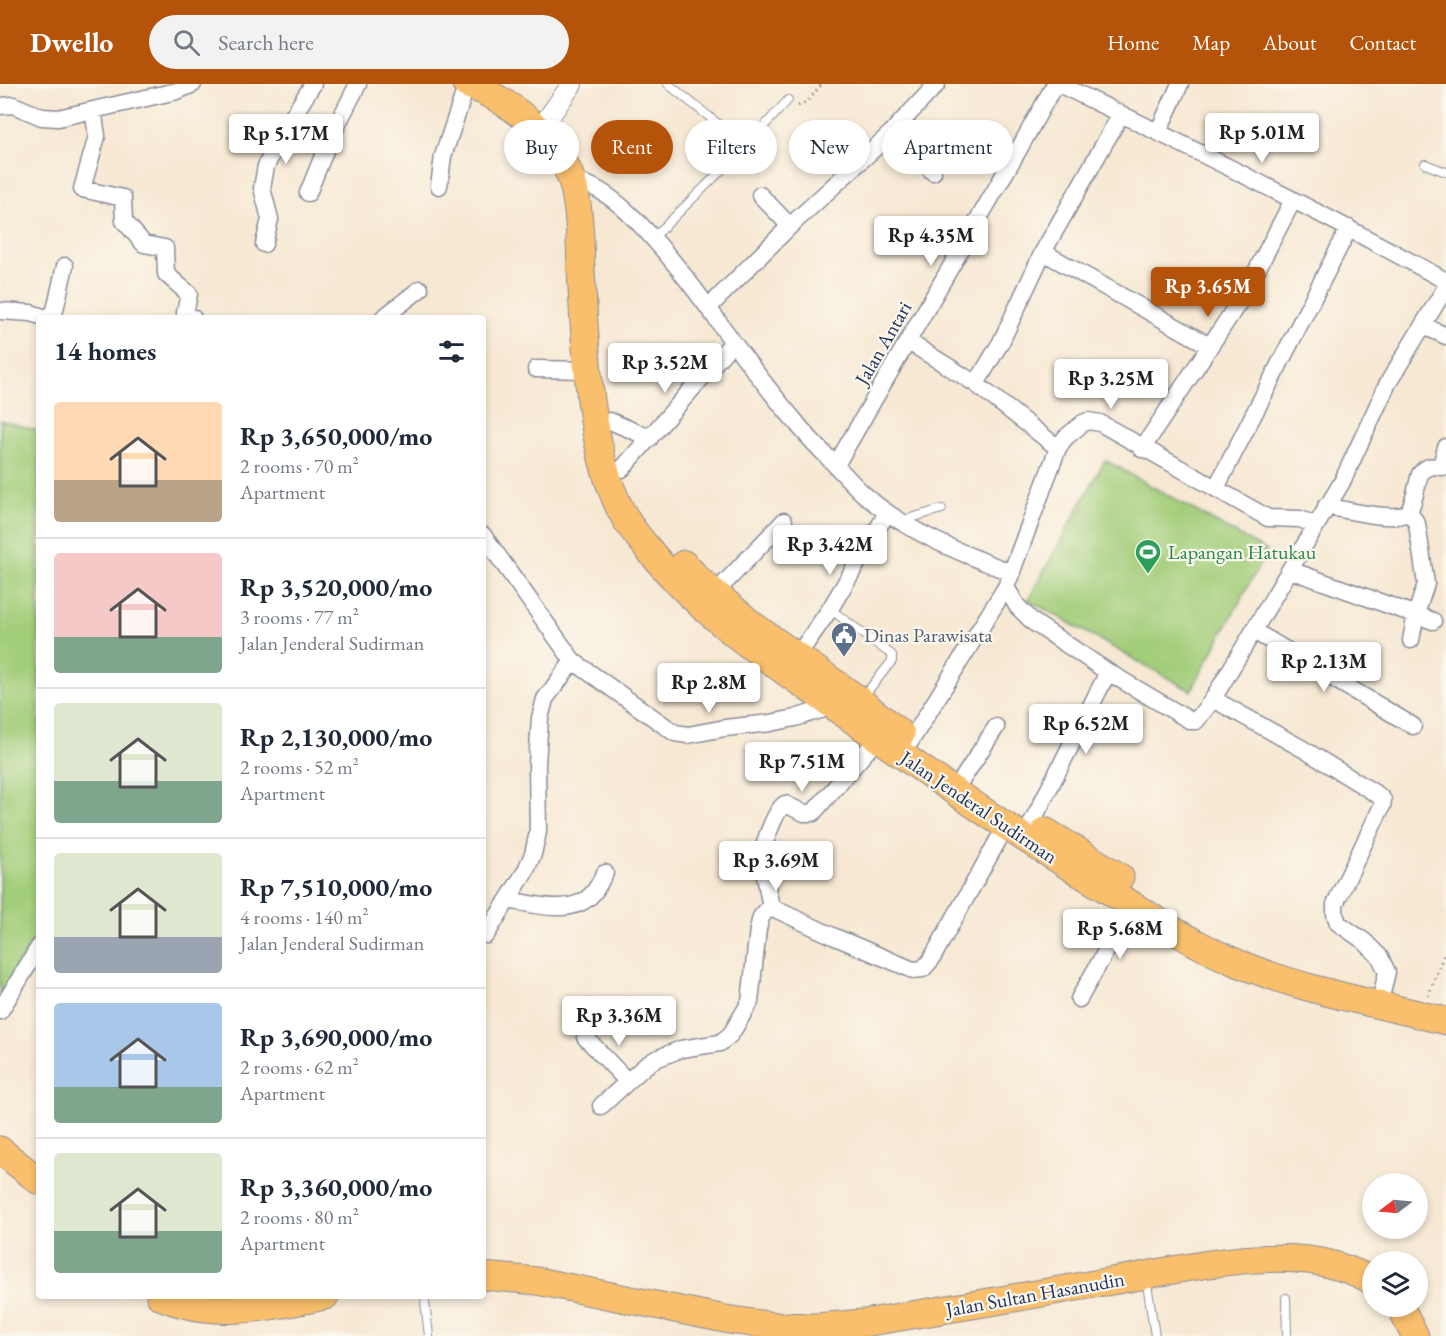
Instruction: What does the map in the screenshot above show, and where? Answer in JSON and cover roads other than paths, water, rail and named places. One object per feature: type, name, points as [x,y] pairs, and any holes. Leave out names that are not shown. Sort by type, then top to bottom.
[{"type":"highway","name":"Jalan Jenderal Sudirman","points":[[466,84],[490,93],[514,108],[538,131],[579,183],[579,240],[588,370],[597,431],[608,481],[628,523],[667,573],[701,607],[746,645],[910,742],[963,778],[1021,829],[1128,882],[1184,919],[1232,946],[1272,962],[1446,1021]]},
{"type":"highway","name":"Jalan Jenderal Sudirman","points":[[498,84],[520,96],[545,120]]},
{"type":"highway","name":"Jalan Jenderal Sudirman","points":[[577,174],[591,217],[600,345],[610,420],[622,469],[643,513],[675,556],[698,579],[754,626],[798,655],[850,706],[878,738],[1021,829],[1132,905],[1225,957],[1268,975],[1310,989],[1435,1006]]},
{"type":"highway","points":[[0,1150],[36,1179]]},
{"type":"highway","name":"Jalan Sultan Hasanudin","points":[[486,1276],[537,1281],[730,1320],[776,1326],[864,1323],[1145,1275],[1244,1261],[1308,1260],[1329,1264],[1362,1277]]},
{"type":"highway","points":[[167,1299],[198,1309],[225,1310],[269,1307],[310,1299]]},
{"type":"highway","points":[[1406,1317],[1415,1336]]},
{"type":"street","points":[[0,106],[13,105],[42,117],[58,118],[177,91],[193,84]]},
{"type":"street","points":[[264,244],[270,219],[262,188],[266,166],[280,137],[313,84]]},
{"type":"street","points":[[308,192],[329,141],[358,84]]},
{"type":"street","points":[[439,186],[442,156],[466,84]]},
{"type":"street","points":[[547,120],[572,84]]},
{"type":"street","points":[[904,120],[937,84]]},
{"type":"street","points":[[1057,84],[1349,228],[1446,281]]},
{"type":"street","name":"Jalan Antari","points":[[836,465],[1057,84]]},
{"type":"street","points":[[1158,132],[1180,84]]},
{"type":"street","points":[[93,110],[97,136],[82,189],[123,198],[124,221],[144,244],[165,248],[166,274],[189,294],[185,313],[188,315]]},
{"type":"street","points":[[976,384],[1001,342],[1043,252],[1121,114]]},
{"type":"street","points":[[709,307],[790,226],[882,142]]},
{"type":"street","points":[[579,183],[608,196],[653,238],[709,307],[795,422],[866,496],[893,517],[1009,580],[1017,606],[1033,622],[1108,672],[1194,722],[1198,720],[1213,699],[1341,482],[1388,383],[1446,287]]},
{"type":"street","points":[[760,195],[790,226]]},
{"type":"street","points":[[1142,449],[1245,293],[1293,200]]},
{"type":"street","points":[[1216,488],[1349,228]]},
{"type":"street","points":[[1043,252],[1210,346]]},
{"type":"street","points":[[50,315],[55,310],[65,266]]},
{"type":"street","points":[[387,315],[420,289]]},
{"type":"street","points":[[0,311],[37,315]]},
{"type":"street","points":[[1424,326],[1446,336]]},
{"type":"street","points":[[622,469],[733,342]]},
{"type":"street","points":[[909,342],[976,384],[1058,447]]},
{"type":"street","points":[[536,369],[588,370]]},
{"type":"street","points":[[610,420],[650,438]]},
{"type":"street","points":[[910,742],[1009,580],[1058,447],[1077,427],[1088,421],[1100,423],[1142,449],[1268,518],[1300,519],[1315,525]]},
{"type":"street","points":[[1326,506],[1390,517],[1403,515],[1409,511],[1420,474],[1432,465],[1443,467],[1446,447]]},
{"type":"street","points":[[1409,511],[1417,524],[1426,584],[1411,640]]},
{"type":"street","points":[[798,655],[893,517]]},
{"type":"street","points":[[715,593],[784,521]]},
{"type":"street","points":[[486,539],[573,661],[675,733],[681,735],[795,718],[850,706]]},
{"type":"street","points":[[1290,570],[1433,621]]},
{"type":"street","points":[[1254,631],[1413,726]]},
{"type":"street","points":[[486,935],[525,872],[538,832],[537,764],[540,718],[544,699],[573,661]]},
{"type":"street","points":[[771,909],[903,966],[920,971],[926,967],[1021,829],[1108,672]]},
{"type":"street","points":[[1213,699],[1303,749],[1383,800],[1335,904],[1338,923],[1364,941],[1380,957],[1387,972],[1380,999]]},
{"type":"street","points":[[963,778],[996,727]]},
{"type":"street","points":[[771,909],[763,852],[776,814],[785,804],[804,813],[813,813],[878,738]]},
{"type":"street","points":[[508,900],[544,906],[564,907],[580,904],[593,894],[605,873]]},
{"type":"street","points":[[1078,999],[1132,905]]},
{"type":"street","points":[[601,1106],[627,1081],[656,1059],[681,1049],[720,1043],[731,1034],[750,1002],[758,928],[764,913],[771,909]]},
{"type":"street","points":[[0,1011],[36,951]]},
{"type":"street","points":[[585,1037],[627,1081]]},
{"type":"lane","points":[[668,84],[713,120]]},
{"type":"lane","points":[[770,120],[788,100]]},
{"type":"lane","points":[[1425,164],[1446,172]]},
{"type":"lane","points":[[653,238],[718,174]]},
{"type":"lane","points":[[893,517],[942,509]]},
{"type":"lane","points":[[830,609],[892,656],[892,661],[850,706]]},
{"type":"lane","points":[[1145,1275],[1155,1336]]},
{"type":"lane","points":[[1286,1298],[1287,1336]]},
{"type":"lane","points":[[425,1302],[429,1336]]},
{"type":"place","name":"Lapangan Hatukau","points":[[1148,575]]},
{"type":"place","name":"Dinas Parawisata","points":[[844,658]]}]
